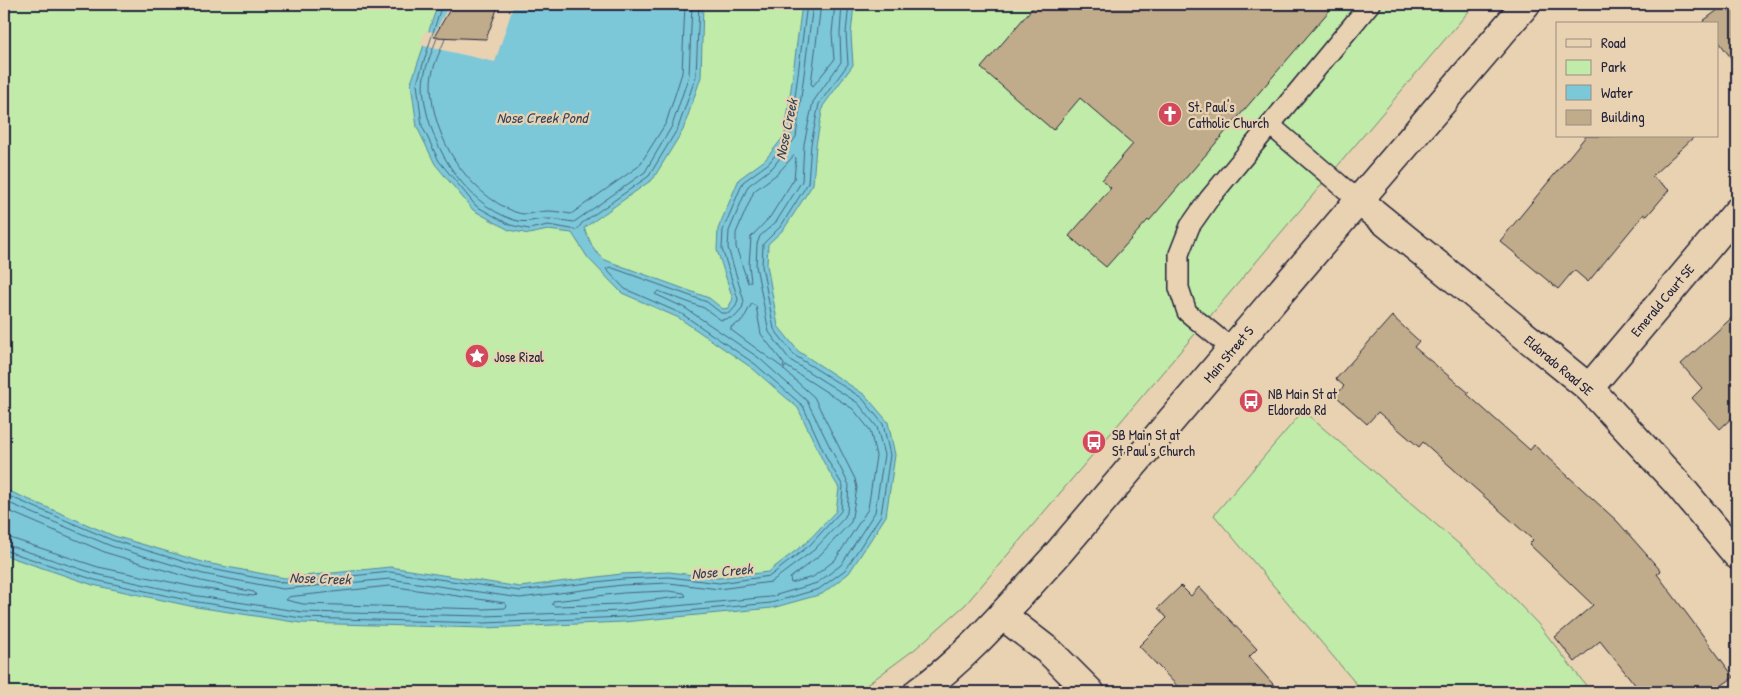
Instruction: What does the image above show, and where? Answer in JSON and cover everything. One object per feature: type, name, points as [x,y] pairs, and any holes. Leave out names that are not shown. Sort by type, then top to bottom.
[{"type":"main road","name":"Main Street S","points":[[918,692],[935,680],[1002,615],[1054,558],[1526,4]]},
{"type":"main road","name":"Eldorado Road SE","points":[[1358,200],[1589,388],[1677,484],[1737,555]]},
{"type":"main road","name":"Emerald Court SE","points":[[1589,388],[1737,212]]},
{"type":"main road","points":[[1002,615],[1051,653],[1090,692]]},
{"type":"lane","points":[[1232,349],[1187,312],[1180,288],[1179,254],[1190,226],[1370,4]]},
{"type":"lane","points":[[1270,125],[1358,200]]},
{"type":"green space","points":[[4,4],[1475,4],[965,605],[915,649],[857,692],[4,692]]},
{"type":"green space","points":[[1303,411],[1473,556],[1539,625],[1591,692],[1363,692],[1214,515]]},
{"type":"water","points":[[438,4],[703,4],[701,77],[683,130],[653,179],[584,228],[594,250],[605,260],[709,298],[723,309],[728,308],[733,299],[717,250],[718,229],[739,179],[765,160],[785,135],[802,4],[854,4],[851,34],[853,65],[823,106],[816,145],[813,184],[784,229],[768,244],[767,265],[778,326],[798,351],[865,395],[888,422],[895,455],[886,516],[849,573],[822,594],[772,608],[623,622],[485,628],[301,623],[190,606],[93,585],[4,555],[4,489],[114,536],[206,563],[285,578],[390,567],[520,587],[621,574],[669,572],[718,578],[768,572],[807,542],[836,511],[839,488],[824,463],[798,408],[752,368],[679,318],[622,293],[588,258],[572,233],[548,230],[529,234],[509,230],[473,210],[435,164],[417,127],[411,83]]},
{"type":"pier","points":[[444,4],[514,4],[495,62],[420,45],[425,31],[435,32],[446,11]]},
{"type":"building","points":[[453,4],[499,4],[486,39],[434,37]]},
{"type":"building","name":"St. Paul's Catholic Church","points":[[1036,4],[1335,4],[1149,221],[1106,267],[1069,236],[1111,188],[1102,180],[1133,144],[1080,98],[1053,130],[981,68]]},
{"type":"building","points":[[1726,4],[1737,4],[1737,66],[1718,40],[1718,22],[1703,21]]},
{"type":"building","points":[[1584,138],[1693,138],[1652,176],[1669,190],[1647,216],[1644,214],[1588,282],[1574,270],[1558,289],[1500,241]]},
{"type":"building","points":[[1737,313],[1737,413],[1720,429],[1692,398],[1702,388],[1681,364]]},
{"type":"building","points":[[1392,316],[1419,341],[1414,347],[1469,393],[1467,394],[1530,450],[1534,445],[1617,521],[1661,571],[1657,574],[1734,677],[1712,692],[1641,692],[1600,641],[1575,662],[1555,637],[1593,605],[1529,544],[1533,540],[1423,442],[1419,447],[1378,412],[1367,424],[1336,396],[1344,386],[1336,379]]},
{"type":"building","points":[[1181,586],[1191,596],[1199,587],[1257,649],[1249,657],[1280,692],[1183,692],[1139,646],[1167,618],[1158,608]]},
{"type":"place","name":"St. Paul's Catholic Church","points":[[1170,114]]},
{"type":"place","name":"Jose Rizal","points":[[477,356]]},
{"type":"place","name":"NB Main St at Eldorado Rd","points":[[1251,401]]},
{"type":"place","name":"SB Main St at St Paul's Church","points":[[1094,442]]},
{"type":"water label","name":"Nose Creek Pond","points":[[542,117]]},
{"type":"water label","name":"Nose Creek","points":[[786,129]]},
{"type":"water label","name":"Nose Creek","points":[[722,571]]},
{"type":"water label","name":"Nose Creek","points":[[320,578]]}]
